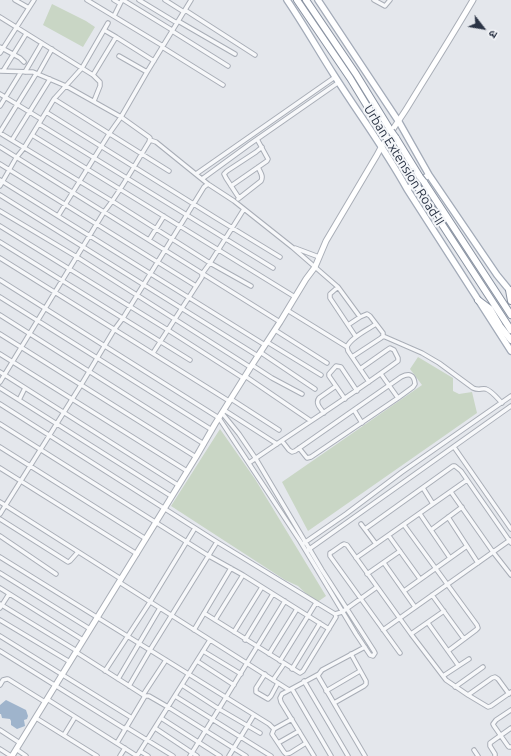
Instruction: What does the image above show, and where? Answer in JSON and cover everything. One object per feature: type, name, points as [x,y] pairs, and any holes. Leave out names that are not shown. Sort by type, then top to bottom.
[{"type":"highway","name":"Urban Extension Road-II","points":[[297,0],[350,78],[415,184],[511,330]]},
{"type":"highway","name":"Urban Extension Road-II","points":[[306,0],[356,74],[391,131],[511,316]]},
{"type":"highway","points":[[510,291],[511,301]]},
{"type":"highway","points":[[478,300],[490,309],[500,326],[511,340]]},
{"type":"main road","points":[[287,0],[335,77],[382,146],[407,188],[511,351]]},
{"type":"main road","points":[[318,0],[399,122],[429,175],[497,275],[510,291]]},
{"type":"main road","points":[[407,188],[429,175]]},
{"type":"street","points":[[15,0],[28,8]]},
{"type":"street","points":[[0,53],[34,0]]},
{"type":"street","points":[[87,0],[223,85]]},
{"type":"street","points":[[114,0],[122,1],[228,66]]},
{"type":"street","points":[[139,0],[235,54]]},
{"type":"street","points":[[165,0],[255,55]]},
{"type":"street","points":[[58,216],[101,146],[121,117],[191,0]]},
{"type":"street","points":[[374,0],[385,6],[390,0]]},
{"type":"street","points":[[0,749],[12,756],[16,750],[244,377],[314,267],[326,241],[374,162],[382,146],[399,122],[446,47],[473,0]]},
{"type":"street","points":[[114,16],[122,1]]},
{"type":"street","points":[[0,24],[2,18],[93,75],[100,82],[100,86],[94,101]]},
{"type":"street","points":[[0,186],[2,180],[10,170],[16,158],[24,148],[54,99],[82,68],[108,23]]},
{"type":"street","points":[[104,30],[154,61]]},
{"type":"street","points":[[2,71],[26,34]]},
{"type":"street","points":[[93,75],[116,37]]},
{"type":"street","points":[[0,106],[42,44]]},
{"type":"street","points":[[2,48],[20,58],[24,62]]},
{"type":"street","points":[[52,49],[0,133],[112,201],[172,240],[251,286]]},
{"type":"street","points":[[119,56],[147,72]]},
{"type":"street","points":[[2,71],[31,72],[50,79],[66,86],[121,117],[149,137],[150,140],[156,142],[208,184],[234,201],[292,247],[338,287],[360,317]]},
{"type":"street","points":[[196,174],[335,77]]},
{"type":"street","points":[[12,140],[50,79]]},
{"type":"street","points":[[202,179],[339,82]]},
{"type":"street","points":[[0,94],[41,120]]},
{"type":"street","points":[[54,99],[169,171]]},
{"type":"street","points":[[46,112],[280,257]]},
{"type":"street","points":[[39,124],[273,268]]},
{"type":"street","points":[[32,135],[295,297]]},
{"type":"street","points":[[231,186],[267,160],[268,158],[257,139]]},
{"type":"street","points":[[0,382],[150,140]]},
{"type":"street","points":[[239,198],[224,174],[233,166],[256,152],[262,146]]},
{"type":"street","points":[[0,148],[280,322]]},
{"type":"street","points":[[0,164],[196,286]]},
{"type":"street","points":[[234,201],[263,179],[258,167]]},
{"type":"street","points":[[2,180],[189,297],[266,344],[321,375]]},
{"type":"street","points":[[0,514],[204,187],[208,184]]},
{"type":"street","points":[[0,195],[314,389]]},
{"type":"street","points":[[153,353],[244,209]]},
{"type":"street","points":[[0,211],[77,257],[251,366],[302,394]]},
{"type":"street","points":[[149,240],[164,216]]},
{"type":"street","points":[[0,226],[244,377],[311,421]]},
{"type":"street","points":[[0,242],[190,360]]},
{"type":"street","points":[[292,247],[318,257]]},
{"type":"street","points":[[0,258],[114,330],[279,430]]},
{"type":"street","points":[[0,280],[104,346],[277,444]]},
{"type":"street","points":[[338,287],[330,294],[330,298],[356,337]]},
{"type":"street","points":[[0,297],[212,430]]},
{"type":"street","points":[[287,310],[347,347],[369,382]]},
{"type":"street","points":[[348,325],[367,314],[383,333],[383,336],[422,353],[439,363],[473,388],[478,390],[486,389],[490,391],[502,403]]},
{"type":"street","points":[[0,315],[204,444]]},
{"type":"street","points":[[347,347],[347,345],[356,337],[376,324]]},
{"type":"street","points":[[274,330],[327,363]]},
{"type":"street","points":[[0,334],[196,457]]},
{"type":"street","points":[[352,357],[383,336]]},
{"type":"street","points":[[249,463],[357,391],[399,360],[394,350],[387,350],[360,369]]},
{"type":"street","points":[[0,354],[187,471]]},
{"type":"street","points":[[345,398],[330,377],[329,374],[333,368],[337,366],[341,368],[357,391]]},
{"type":"street","points":[[0,372],[178,485]]},
{"type":"street","points":[[381,374],[398,398]]},
{"type":"street","points":[[282,441],[291,451],[295,451],[299,448],[354,410],[389,385],[407,374],[410,374],[413,377],[415,384],[413,387],[309,458],[305,457],[299,448]]},
{"type":"street","points":[[324,412],[318,404],[317,399],[336,386]]},
{"type":"street","points":[[0,388],[171,496]]},
{"type":"street","points":[[18,400],[26,388]]},
{"type":"street","points":[[304,543],[511,396]]},
{"type":"street","points":[[0,404],[217,542],[335,614],[347,609],[377,587]]},
{"type":"street","points":[[308,550],[511,406]]},
{"type":"street","points":[[354,410],[362,423]]},
{"type":"street","points":[[222,414],[239,434],[256,459],[342,612],[371,656],[373,656],[375,653],[374,651],[308,550]]},
{"type":"street","points":[[222,414],[249,463],[304,543]]},
{"type":"street","points":[[0,424],[208,556],[243,575],[329,629]]},
{"type":"street","points":[[0,447],[146,539]]},
{"type":"street","points":[[454,447],[511,529]]},
{"type":"street","points":[[365,529],[455,466],[467,480],[510,541],[383,630]]},
{"type":"street","points":[[0,468],[137,554]]},
{"type":"street","points":[[356,558],[467,480]]},
{"type":"street","points":[[422,488],[434,504]]},
{"type":"street","points":[[452,492],[493,552],[511,575]]},
{"type":"street","points":[[0,502],[78,552],[150,602],[247,664],[278,683],[291,689],[331,756]]},
{"type":"street","points":[[431,530],[462,507]]},
{"type":"street","points":[[420,514],[450,558]]},
{"type":"street","points":[[448,516],[478,563]]},
{"type":"street","points":[[0,519],[68,562],[78,552]]},
{"type":"street","points":[[360,524],[376,544]]},
{"type":"street","points":[[404,525],[477,625],[478,628],[476,630],[448,651]]},
{"type":"street","points":[[106,671],[196,528]]},
{"type":"street","points":[[0,536],[56,574]]},
{"type":"street","points":[[389,536],[420,579]]},
{"type":"street","points":[[129,686],[217,542]]},
{"type":"street","points":[[400,653],[330,555],[342,545],[345,544],[356,558],[446,680],[455,687],[484,705],[488,707],[510,693],[495,677],[468,695]]},
{"type":"street","points":[[404,591],[467,546]]},
{"type":"street","points":[[367,574],[400,551]]},
{"type":"street","points":[[0,557],[226,697],[269,724],[274,729]]},
{"type":"street","points":[[384,563],[415,607]]},
{"type":"street","points":[[194,630],[231,568]]},
{"type":"street","points":[[0,573],[90,629]]},
{"type":"street","points":[[215,620],[243,575]]},
{"type":"street","points":[[234,632],[262,587]]},
{"type":"street","points":[[0,588],[84,640]]},
{"type":"street","points":[[9,594],[1,606],[144,696],[148,696],[168,707],[246,756]]},
{"type":"street","points":[[245,640],[273,594]]},
{"type":"street","points":[[432,595],[464,639]]},
{"type":"street","points":[[191,754],[284,601]]},
{"type":"street","points":[[273,680],[316,603]]},
{"type":"street","points":[[118,679],[160,608]]},
{"type":"street","points":[[269,654],[297,609]]},
{"type":"street","points":[[411,634],[444,611]]},
{"type":"street","points":[[204,613],[299,673],[302,673],[329,629],[336,617],[335,614]]},
{"type":"street","points":[[0,620],[70,662]]},
{"type":"street","points":[[292,669],[320,623]]},
{"type":"street","points":[[428,623],[458,665]]},
{"type":"street","points":[[0,636],[132,718]]},
{"type":"street","points":[[0,685],[3,680],[8,679],[75,717],[137,756],[210,640]]},
{"type":"street","points":[[314,756],[280,698],[282,694],[319,674],[322,670],[365,647]]},
{"type":"street","points":[[0,651],[55,686],[173,756]]},
{"type":"street","points":[[203,651],[241,674]]},
{"type":"street","points":[[334,703],[365,685],[366,681],[351,654]]},
{"type":"street","points":[[443,676],[469,659]]},
{"type":"street","points":[[117,743],[166,660]]},
{"type":"street","points":[[197,661],[234,685]]},
{"type":"street","points":[[455,687],[482,667]]},
{"type":"street","points":[[326,691],[360,671]]},
{"type":"street","points":[[264,674],[256,688],[256,692],[268,699],[278,683]]},
{"type":"street","points":[[319,674],[319,678],[326,691],[365,756]]},
{"type":"street","points":[[304,681],[348,756]]},
{"type":"street","points":[[182,685],[260,734]]},
{"type":"street","points":[[175,696],[271,756]]},
{"type":"street","points":[[511,710],[496,720],[493,724],[500,736],[508,746],[511,747]]},
{"type":"street","points":[[229,756],[254,715]]},
{"type":"street","points":[[64,735],[75,717]]},
{"type":"street","points":[[36,718],[98,756]]},
{"type":"street","points":[[161,718],[220,756]]},
{"type":"street","points":[[292,719],[274,729],[272,734],[286,754],[306,743]]},
{"type":"street","points":[[155,728],[191,754],[197,756]]},
{"type":"street","points":[[495,756],[489,745],[511,728]]},
{"type":"street","points":[[0,730],[20,743]]},
{"type":"street","points":[[278,743],[299,731]]},
{"type":"street","points":[[120,756],[125,748]]},
{"type":"street","points":[[16,750],[26,756]]},
{"type":"street","points":[[474,750],[478,756]]},
{"type":"street","points":[[140,751],[148,756]]},
{"type":"green space","points":[[52,4],[95,27],[83,47],[43,25]]},
{"type":"green space","points":[[418,357],[453,378],[453,391],[459,394],[472,392],[477,413],[308,531],[282,482],[422,385],[410,369]]},
{"type":"green space","points":[[220,429],[255,479],[326,596],[316,603],[298,586],[285,580],[171,506]]},
{"type":"water","points":[[6,700],[26,710],[28,716],[27,719],[24,720],[25,726],[17,729],[11,725],[10,719],[2,718],[0,714],[0,705]]}]
